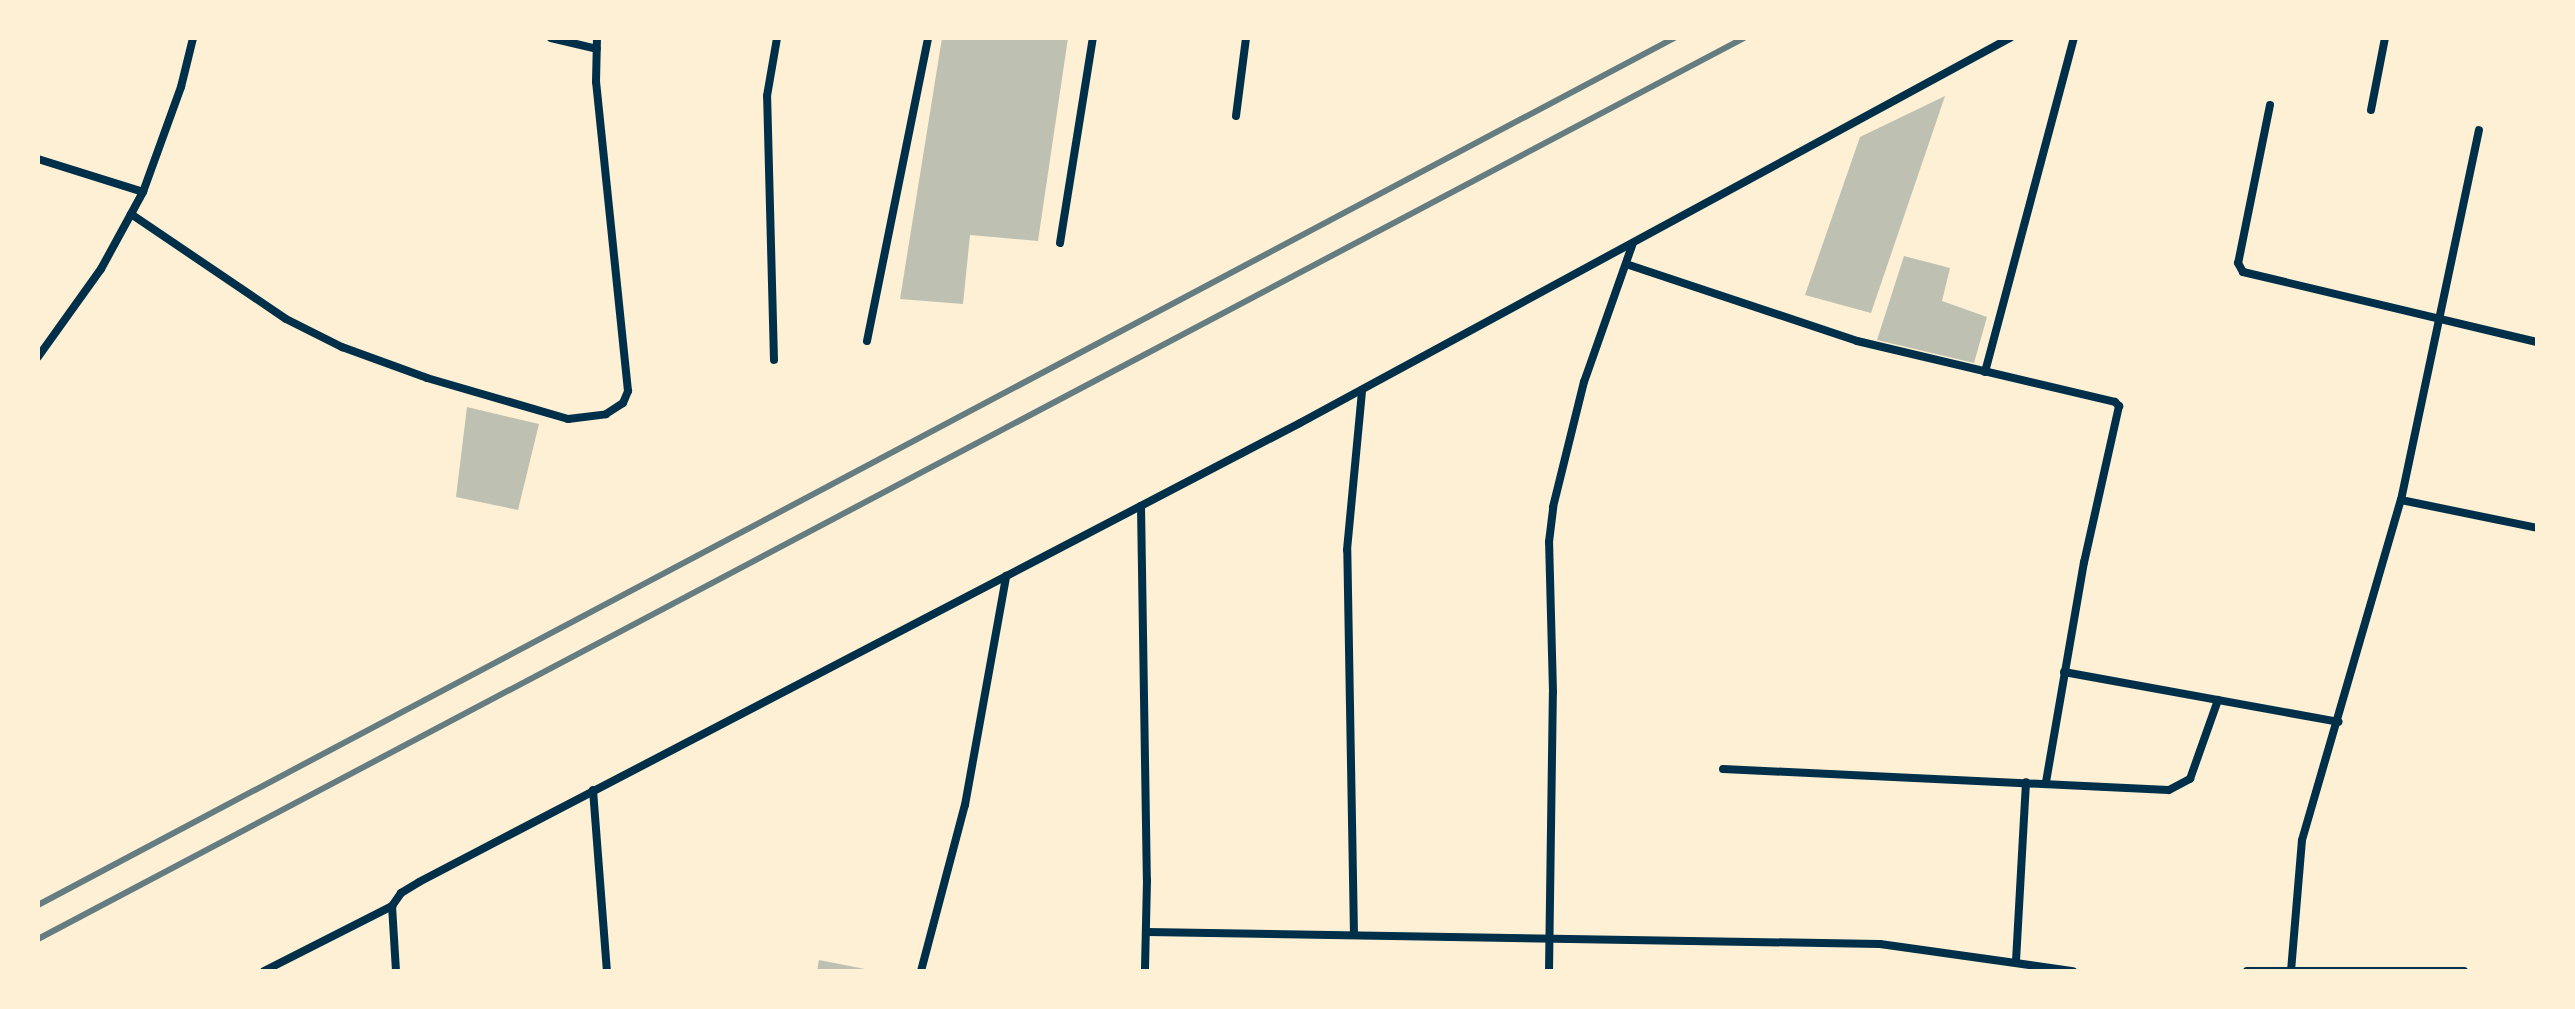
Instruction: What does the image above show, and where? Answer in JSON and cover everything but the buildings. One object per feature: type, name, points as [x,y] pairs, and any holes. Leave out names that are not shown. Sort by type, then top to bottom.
[{"type":"street","points":[[38,357],[101,269],[143,192],[181,87],[193,38]]},
{"type":"street","points":[[551,38],[597,49]]},
{"type":"street","points":[[131,214],[286,319],[342,347],[427,378],[568,419],[606,414],[623,403],[628,391],[596,82],[597,38]]},
{"type":"street","points":[[774,360],[767,96],[777,38]]},
{"type":"street","points":[[867,341],[928,38]]},
{"type":"street","points":[[1060,243],[1093,38]]},
{"type":"street","points":[[1236,116],[1246,38]]},
{"type":"street","points":[[264,971],[392,906],[401,893],[419,882],[1362,390],[2010,38]]},
{"type":"street","points":[[1985,372],[2074,38]]},
{"type":"street","points":[[2371,110],[2385,38]]},
{"type":"street","points":[[2270,105],[2238,263],[2243,272],[2537,342]]},
{"type":"street","points":[[2291,970],[2302,840],[2401,500],[2479,130]]},
{"type":"street","points":[[38,159],[143,192]]},
{"type":"street","points":[[1549,971],[1552,519],[1584,382],[1633,243]]},
{"type":"street","points":[[1626,264],[1857,341],[2115,402],[2119,406],[2084,562],[2046,783]]},
{"type":"street","points":[[1354,935],[1347,550],[1362,390]]},
{"type":"street","points":[[2401,500],[2537,528]]},
{"type":"street","points":[[1141,506],[1145,971]]},
{"type":"street","points":[[921,971],[965,805],[1006,576]]},
{"type":"street","points":[[2064,672],[2338,722]]},
{"type":"street","points":[[1723,769],[2179,787],[2190,779],[2218,700]]},
{"type":"street","points":[[2016,961],[2026,782]]},
{"type":"street","points":[[593,790],[607,971]]},
{"type":"street","points":[[392,906],[396,971]]},
{"type":"street","points":[[1147,932],[1880,944],[2073,971]]},
{"type":"street","points":[[2247,971],[2464,971]]},
{"type":"railway","points":[[38,905],[1674,38]]},
{"type":"railway","points":[[38,939],[1744,38]]}]
